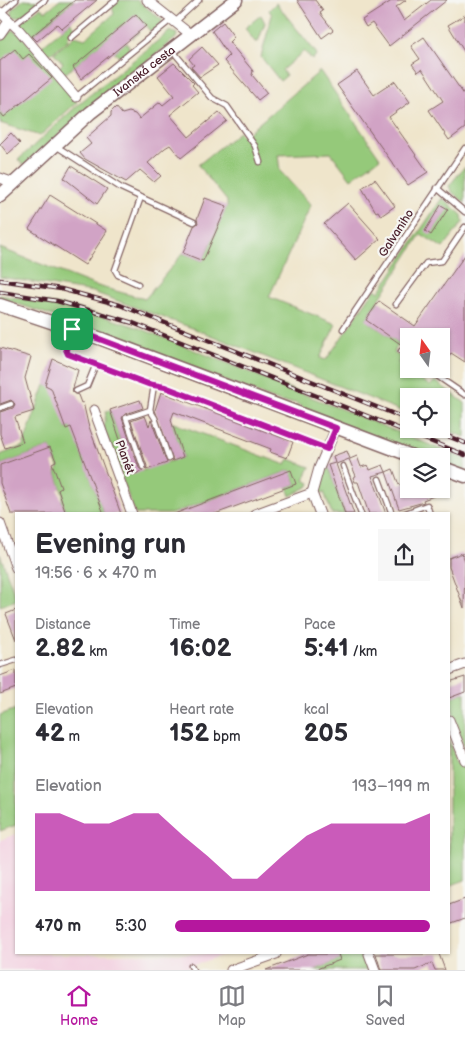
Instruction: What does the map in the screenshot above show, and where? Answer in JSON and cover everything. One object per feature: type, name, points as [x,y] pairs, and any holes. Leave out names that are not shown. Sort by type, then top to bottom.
[{"type":"main road","name":"Ivanská cesta","points":[[0,196],[90,114],[190,34],[236,0]]},
{"type":"main road","points":[[0,305],[72,329],[400,452]]},
{"type":"main road","points":[[450,470],[465,476]]},
{"type":"street","points":[[147,0],[190,34]]},
{"type":"street","points":[[0,12],[46,60],[76,97]]},
{"type":"street","points":[[0,34],[11,23]]},
{"type":"street","points":[[0,178],[14,183]]},
{"type":"street","name":"Planét","points":[[94,410],[131,512]]},
{"type":"street","points":[[319,512],[312,493],[336,428]]},
{"type":"street","points":[[260,512],[312,493]]},
{"type":"street","points":[[0,523],[15,565]]},
{"type":"street","points":[[450,670],[465,664]]},
{"type":"street","points":[[450,722],[465,760]]},
{"type":"street","points":[[231,970],[276,954]]},
{"type":"street","points":[[369,954],[375,970]]},
{"type":"lane","points":[[0,12],[16,0]]},
{"type":"lane","points":[[11,23],[45,0]]},
{"type":"lane","points":[[71,38],[116,0]]},
{"type":"lane","points":[[76,97],[199,0]]},
{"type":"lane","points":[[171,49],[212,98],[227,106],[255,146],[260,162]]},
{"type":"lane","points":[[55,145],[121,188],[194,222]]},
{"type":"lane","name":"Galvaniho","points":[[343,329],[465,148]]},
{"type":"lane","points":[[438,188],[465,212]]},
{"type":"lane","points":[[138,284],[118,275],[115,270],[141,197]]},
{"type":"lane","points":[[396,304],[426,263],[442,261],[465,227]]},
{"type":"lane","points":[[72,329],[65,347],[68,354],[154,385],[165,387],[327,449]]},
{"type":"lane","points":[[76,391],[87,386],[96,364]]},
{"type":"lane","points":[[440,378],[465,395]]},
{"type":"lane","points":[[154,385],[150,410],[155,418],[169,459]]},
{"type":"lane","points":[[0,408],[11,404]]},
{"type":"lane","points":[[143,467],[126,418],[150,410]]},
{"type":"lane","points":[[343,466],[360,512]]},
{"type":"lane","points":[[379,479],[391,512]]},
{"type":"lane","points":[[408,512],[427,505],[429,512]]},
{"type":"lane","points":[[0,666],[15,660]]},
{"type":"shaded area","points":[[15,834],[15,954],[225,954],[181,970],[0,970],[0,840]]},
{"type":"green space","points":[[23,0],[37,1],[35,6],[20,17],[13,17],[11,10]]},
{"type":"green space","points":[[60,0],[74,0],[33,35],[27,34],[21,26],[22,21],[40,8],[46,11]]},
{"type":"green space","points":[[118,0],[137,0],[162,20],[161,24],[156,29],[150,31],[136,14],[130,19],[140,32],[133,38],[122,25],[116,30],[129,46],[128,53],[119,57],[114,52],[123,44],[114,33],[66,73],[60,72],[59,67],[63,63],[54,53],[75,36],[85,39],[114,14],[112,6]]},
{"type":"green space","points":[[276,3],[317,54],[312,60],[304,51],[282,70],[286,76],[280,81],[261,57],[272,15],[269,10]]},
{"type":"green space","points":[[261,15],[265,23],[258,42],[255,42],[245,28]]},
{"type":"green space","points":[[71,22],[76,29],[67,37],[69,39],[52,53],[46,55],[41,51],[43,45]]},
{"type":"green space","points":[[12,30],[20,34],[77,102],[40,136],[0,123],[0,43]]},
{"type":"green space","points":[[170,31],[177,34],[176,38],[81,115],[24,165],[18,160],[81,102]]},
{"type":"green space","points":[[320,71],[380,158],[351,179],[331,153],[278,155],[280,171],[311,205],[269,297],[336,324],[320,358],[326,360],[375,289],[379,292],[442,198],[462,215],[463,222],[443,248],[421,234],[366,320],[399,343],[394,352],[400,357],[398,363],[400,364],[400,378],[419,378],[430,386],[435,381],[445,388],[400,388],[400,410],[195,329],[93,292],[0,277],[0,248],[94,285],[145,299],[183,253],[203,261],[227,206],[227,201],[198,165],[239,132],[243,136]]},
{"type":"green space","points":[[465,166],[465,203],[452,192],[449,186]]},
{"type":"green space","points":[[0,295],[73,307],[137,327],[400,433],[400,438],[413,438],[438,448],[404,448],[310,413],[296,403],[281,402],[124,343],[124,340],[90,328],[90,325],[78,321],[77,324],[0,298]]},
{"type":"green space","points":[[45,385],[59,390],[66,429],[72,427],[103,512],[65,512],[62,501],[63,494],[56,474],[58,467],[50,447],[0,465],[0,455],[23,446]]},
{"type":"green space","points":[[450,392],[465,403],[465,437],[450,431]]},
{"type":"green space","points":[[110,410],[132,474],[183,457],[171,422],[286,465],[289,459],[310,467],[304,480],[310,483],[309,486],[290,496],[287,487],[296,484],[291,470],[176,512],[134,512],[104,429],[106,411]]},
{"type":"green space","points":[[450,453],[465,459],[465,472],[450,466]]},
{"type":"green space","points":[[328,465],[344,512],[331,512],[324,492],[317,495],[319,479]]},
{"type":"green space","points":[[0,554],[15,595],[15,600],[0,606]]},
{"type":"green space","points":[[465,692],[465,751],[450,701],[450,698]]},
{"type":"green space","points":[[15,709],[15,825],[0,831],[0,715]]},
{"type":"green space","points":[[450,743],[457,763],[462,762],[465,774],[465,880],[450,886]]},
{"type":"green space","points":[[338,954],[367,954],[373,970],[314,970],[340,960]]},
{"type":"building","points":[[75,0],[97,0],[62,29],[57,24],[37,41],[32,36]]},
{"type":"building","points":[[297,0],[315,0],[323,11],[320,13],[333,30],[322,38]]},
{"type":"building","points":[[393,0],[406,0],[396,7],[404,21],[431,0],[447,0],[389,46],[372,23],[366,27],[362,20]]},
{"type":"building","points":[[136,14],[146,26],[81,79],[73,67]]},
{"type":"building","points":[[465,15],[465,53],[448,25]]},
{"type":"building","points":[[223,22],[234,37],[229,42],[253,71],[252,75],[267,93],[258,100],[224,61],[229,56],[212,31]]},
{"type":"building","points":[[424,37],[465,96],[465,128],[449,140],[429,110],[443,101],[422,69],[418,72],[412,64],[420,59],[411,46]]},
{"type":"building","points":[[202,47],[218,65],[200,77],[191,67],[194,65],[189,59]]},
{"type":"building","points":[[15,49],[23,59],[29,54],[52,78],[4,117],[0,112],[0,61]]},
{"type":"building","points":[[174,63],[194,83],[192,85],[198,92],[170,115],[189,137],[219,112],[227,121],[181,158],[170,145],[165,148],[148,163],[161,176],[154,182],[140,170],[126,182],[85,159],[80,153],[91,144],[86,138],[111,116],[111,112],[116,107],[122,114],[129,112],[135,114],[139,119],[160,102],[163,105],[174,96],[158,76]]},
{"type":"building","points":[[357,71],[374,95],[395,81],[410,102],[389,117],[428,172],[408,185],[337,85]]},
{"type":"building","points":[[11,133],[20,143],[8,154],[0,144]]},
{"type":"building","points":[[71,166],[107,189],[97,204],[64,178]]},
{"type":"building","points":[[375,179],[395,206],[381,216],[378,211],[376,212],[362,188]]},
{"type":"building","points":[[50,195],[107,231],[85,265],[29,229]]},
{"type":"building","points":[[205,198],[227,206],[203,261],[183,253],[194,226],[198,223],[197,219]]},
{"type":"building","points":[[348,203],[380,239],[356,260],[324,224]]},
{"type":"building","points":[[441,205],[448,209],[431,235],[425,231]]},
{"type":"building","points":[[465,255],[465,362],[451,353],[450,354],[450,328],[400,328],[400,344],[366,320],[379,301],[415,326]]},
{"type":"building","points":[[0,348],[31,357],[25,378],[34,411],[15,417],[23,442],[5,448],[0,434],[0,412],[13,408],[15,404],[11,400],[0,404]]},
{"type":"building","points":[[53,359],[78,370],[72,392],[78,395],[81,403],[83,402],[88,424],[120,512],[103,512],[71,427],[66,429],[51,388],[45,385]]},
{"type":"building","points":[[161,392],[293,442],[287,458],[270,452],[271,449],[174,412],[171,420],[183,457],[173,461],[155,410]]},
{"type":"building","points":[[140,400],[143,408],[125,414],[122,418],[139,468],[143,471],[132,475],[110,410]]},
{"type":"building","points":[[145,416],[149,426],[151,420],[167,463],[146,470],[147,466],[131,421]]},
{"type":"building","points":[[50,447],[56,461],[52,463],[61,488],[58,490],[65,512],[15,512],[15,514],[11,514],[0,483],[0,465]]},
{"type":"building","points":[[347,451],[350,459],[357,456],[361,467],[368,465],[370,470],[383,465],[386,472],[372,476],[385,512],[368,512],[358,482],[355,482],[353,477],[356,476],[349,459],[336,464],[353,512],[344,512],[328,465],[335,463],[333,456]]},
{"type":"building","points":[[393,469],[400,485],[400,498],[428,498],[423,500],[424,502],[399,509],[386,472]]},
{"type":"building","points":[[291,470],[296,484],[220,512],[179,512]]},
{"type":"building","points":[[462,553],[465,561],[464,608],[450,570],[450,558]]},
{"type":"building","points":[[15,610],[15,637],[6,614]]},
{"type":"building","points":[[15,670],[15,688],[0,694],[0,676]]},
{"type":"building","points":[[465,677],[465,692],[450,698],[450,682]]},
{"type":"building","points":[[465,899],[465,918],[450,924],[450,905]]},
{"type":"building","points":[[308,954],[338,954],[340,960],[314,970],[266,970]]},
{"type":"building","points":[[376,954],[439,954],[445,970],[435,970],[432,963],[415,970],[381,970]]},
{"type":"railway","points":[[0,280],[61,289],[120,305],[400,416]]},
{"type":"railway","points":[[0,292],[57,301],[133,323],[465,455]]},
{"type":"railway","points":[[450,437],[465,443]]},
{"type":"route","points":[[72,329],[336,428],[327,449],[165,387],[148,384],[68,354],[65,347],[72,329]]}]
